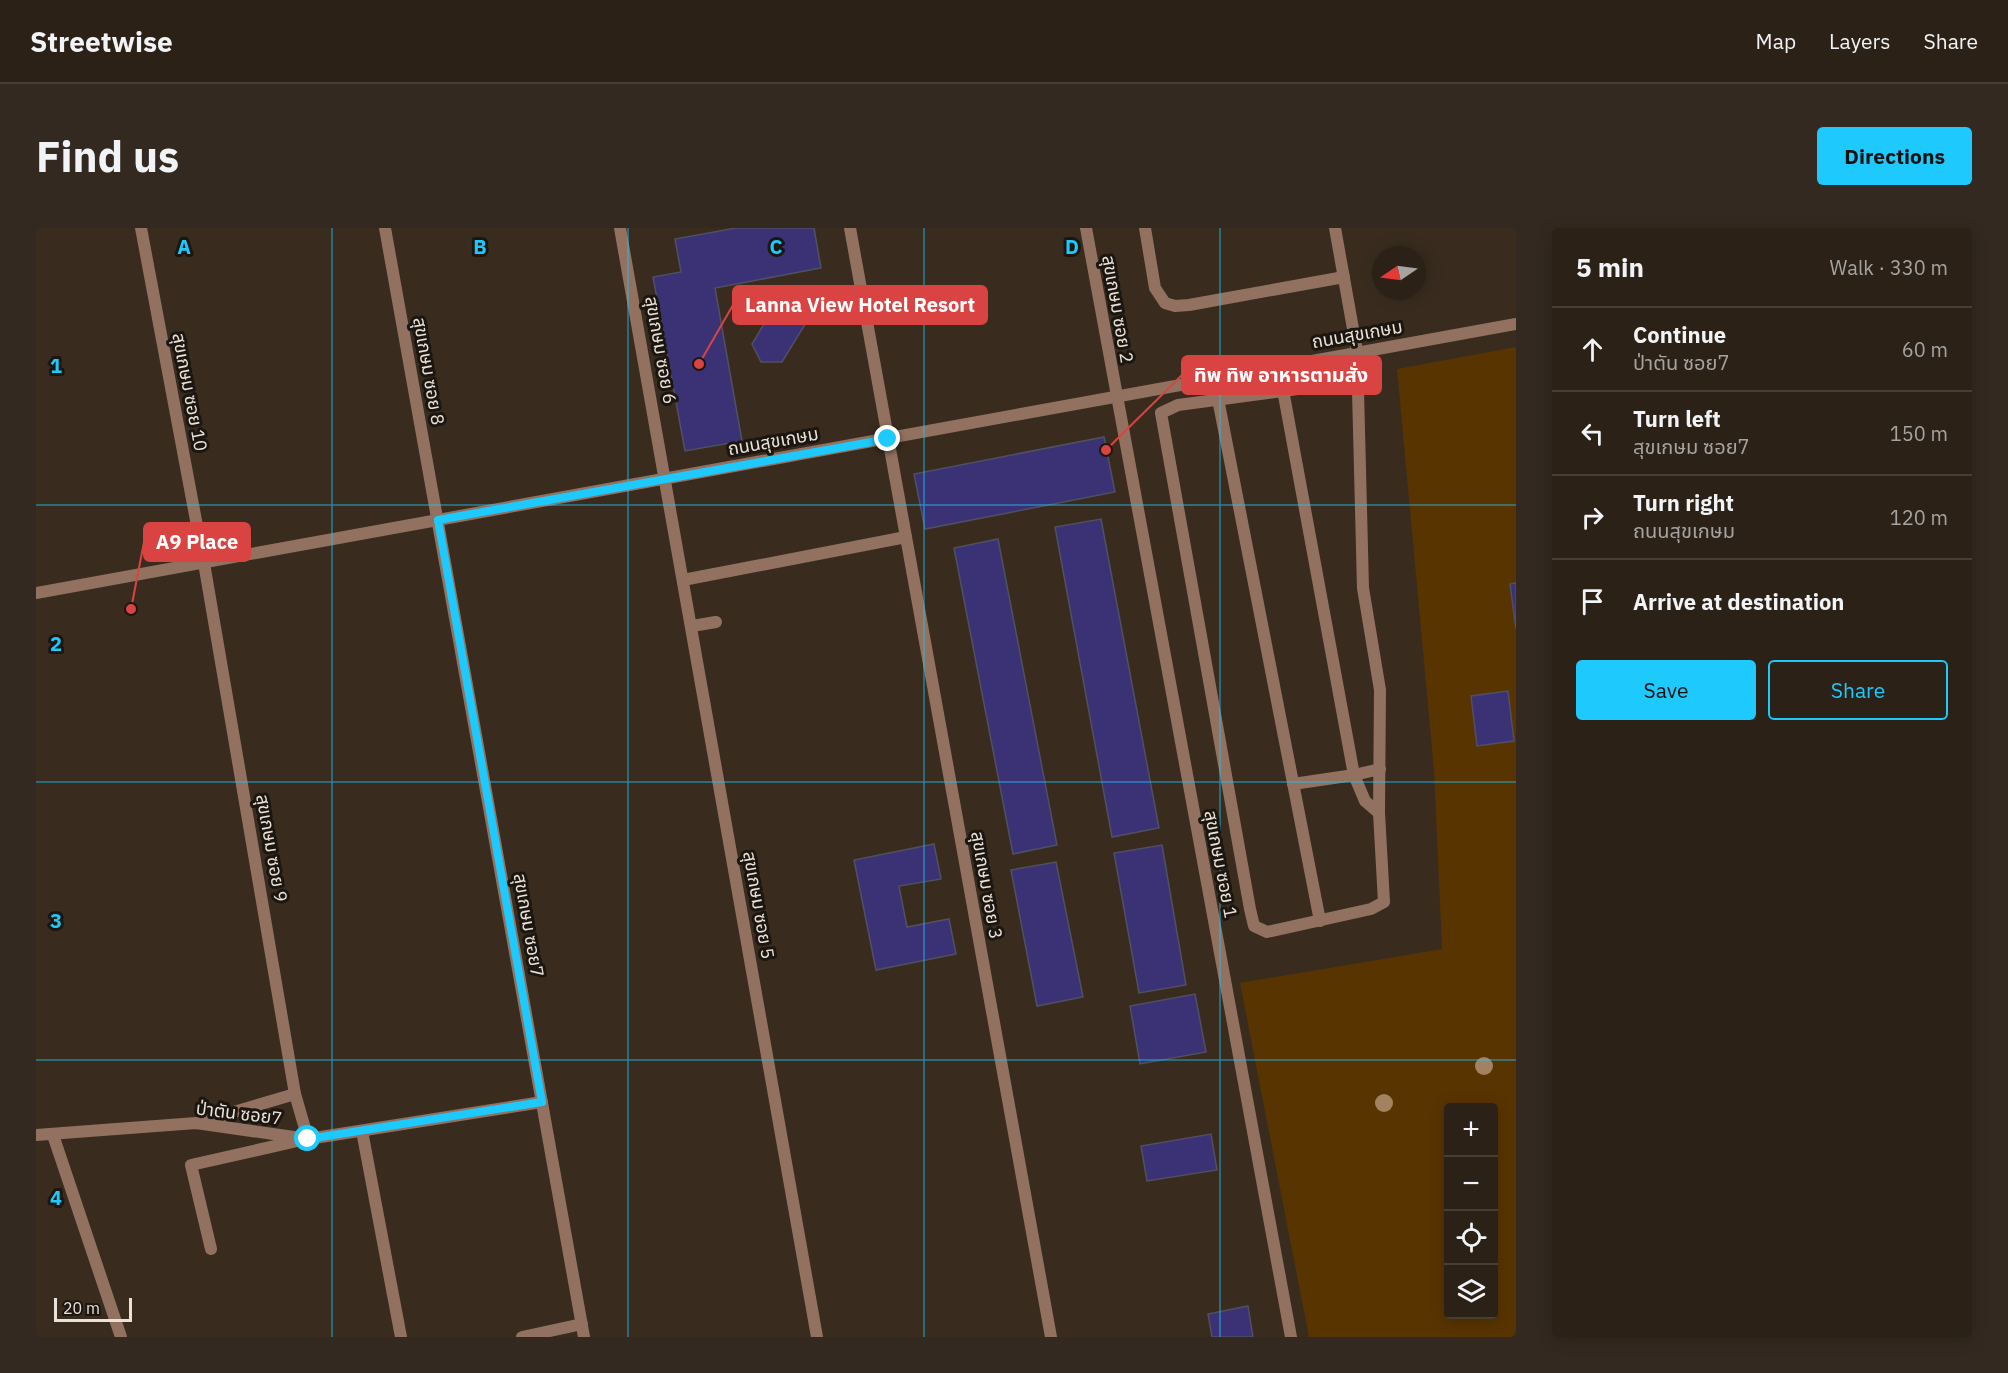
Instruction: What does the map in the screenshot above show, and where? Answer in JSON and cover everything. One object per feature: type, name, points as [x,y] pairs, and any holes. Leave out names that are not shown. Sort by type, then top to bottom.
[{"type":"street","name":"สุขเกษม ซอย 10","points":[[141,228],[204,563]]},
{"type":"street","name":"สุขเกษม ซอย 8","points":[[385,228],[438,520]]},
{"type":"street","name":"สุขเกษม ซอย 6","points":[[620,228],[666,479]]},
{"type":"street","name":"สุขเกษม ซอย 3","points":[[850,228],[1051,1337]]},
{"type":"street","name":"สุขเกษม ซอย 2","points":[[1086,228],[1116,397]]},
{"type":"street","points":[[1145,228],[1155,288],[1165,303],[1175,306],[1344,277]]},
{"type":"street","points":[[1335,228],[1358,351],[1363,588],[1380,690],[1380,813],[1384,902],[1371,909],[1267,932],[1254,926],[1250,909],[1161,413],[1178,405],[1358,381]]},
{"type":"street","name":"ถนนสุขเกษม","points":[[36,593],[1516,324]]},
{"type":"street","points":[[1283,390],[1354,775],[1365,801],[1380,813]]},
{"type":"street","name":"สุขเกษม ซอย 1","points":[[1116,397],[1291,1337]]},
{"type":"street","points":[[1218,399],[1320,921]]},
{"type":"street","name":"สุขเกษม ซอย 5","points":[[666,479],[817,1337]]},
{"type":"street","name":"สุขเกษม ซอย7","points":[[438,520],[584,1337]]},
{"type":"street","points":[[683,580],[906,537]]},
{"type":"street","name":"สุขเกษม ซอย 9","points":[[204,563],[295,1094],[308,1139]]},
{"type":"street","points":[[692,626],[716,622]]},
{"type":"street","points":[[1293,784],[1380,769]]},
{"type":"street","points":[[196,1123],[295,1094]]},
{"type":"street","name":"ป่าตัน ซอย7","points":[[36,1135],[196,1123],[308,1139],[542,1102]]},
{"type":"street","points":[[362,1131],[401,1337]]},
{"type":"street","points":[[53,1135],[121,1337]]},
{"type":"street","points":[[211,1249],[191,1165],[308,1139]]},
{"type":"street","points":[[522,1337],[582,1324]]},
{"type":"shaded area","points":[[1516,347],[1516,583],[1510,584],[1516,629],[1516,1337],[1309,1337],[1240,983],[1442,949],[1434,770],[1397,369]],"holes":[[[1507,691],[1514,741],[1477,746],[1471,696]]]},
{"type":"building","points":[[736,228],[814,228],[821,268],[715,288],[742,441],[685,451],[653,277],[681,272],[675,239]]},
{"type":"building","points":[[782,294],[803,298],[812,313],[782,362],[761,362],[752,344]]},
{"type":"building","points":[[1104,437],[1115,492],[925,529],[914,474]]},
{"type":"building","points":[[1101,519],[1159,828],[1112,837],[1055,527]]},
{"type":"building","points":[[998,539],[1057,845],[1013,854],[954,548]]},
{"type":"building","points":[[1516,583],[1516,629],[1510,584]]},
{"type":"building","points":[[1508,691],[1514,741],[1477,746],[1471,696]]},
{"type":"building","points":[[934,844],[941,879],[899,886],[907,927],[949,919],[956,954],[876,970],[854,860]]},
{"type":"building","points":[[1162,845],[1186,985],[1139,993],[1114,853]]},
{"type":"building","points":[[1056,862],[1083,997],[1037,1006],[1011,870]]},
{"type":"building","points":[[1195,994],[1206,1052],[1140,1064],[1130,1006]]},
{"type":"building","points":[[1211,1134],[1217,1170],[1147,1181],[1141,1146]]},
{"type":"building","points":[[1248,1306],[1253,1337],[1212,1337],[1208,1314]]},
{"type":"place","name":"Lanna View Hotel Resort","points":[[699,364]]},
{"type":"place","name":"ทิพ ทิพ อาหารตามสั่ง","points":[[1106,450]]},
{"type":"place","name":"A9 Place","points":[[131,609]]},
{"type":"route","points":[[308,1139],[542,1102],[438,520],[888,439]]}]
